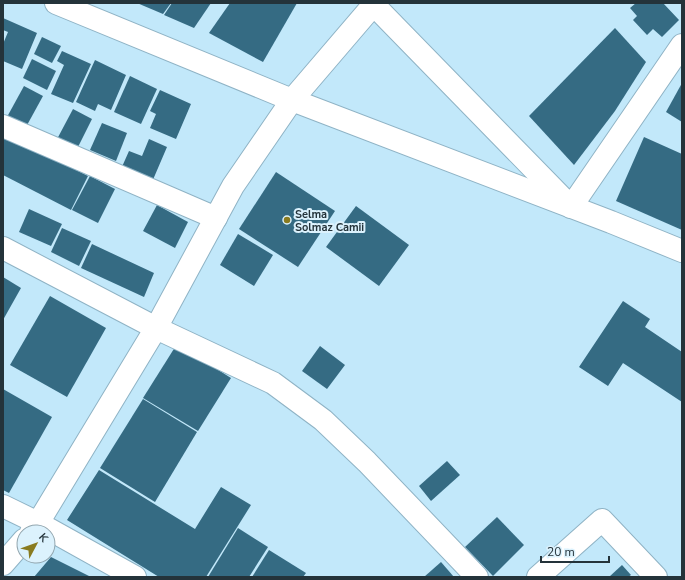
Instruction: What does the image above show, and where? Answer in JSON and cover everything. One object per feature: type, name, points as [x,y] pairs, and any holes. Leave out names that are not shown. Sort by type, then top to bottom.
[{"type":"street","points":[[56,3],[292,100],[611,222],[682,251]]},
{"type":"street","points":[[36,524],[156,328],[233,186],[292,100],[374,3],[571,207]]},
{"type":"street","points":[[571,207],[682,46]]},
{"type":"street","points":[[3,126],[216,218]]},
{"type":"street","points":[[3,248],[156,328],[273,383],[323,420],[367,462],[477,577]]},
{"type":"street","points":[[3,506],[28,524]]},
{"type":"street","points":[[538,577],[602,520],[656,577]]},
{"type":"street","points":[[56,539],[135,577]]},
{"type":"street","points":[[3,564],[16,549]]},
{"type":"building","points":[[137,3],[171,3],[163,14]]},
{"type":"building","points":[[172,3],[211,3],[194,28],[164,15]]},
{"type":"building","points":[[230,3],[297,3],[263,62],[209,33]]},
{"type":"building","points":[[636,3],[663,3],[679,20],[662,37],[653,29],[647,35],[633,20],[637,16],[630,8]]},
{"type":"building","points":[[3,18],[37,33],[22,69],[3,61],[3,44],[8,32],[3,30]]},
{"type":"building","points":[[615,28],[646,62],[615,111],[574,165],[529,116]]},
{"type":"building","points":[[42,37],[61,46],[52,63],[34,54]]},
{"type":"building","points":[[62,51],[91,64],[73,103],[51,94],[64,65],[57,61]]},
{"type":"building","points":[[32,59],[56,71],[47,90],[23,78]]},
{"type":"building","points":[[95,60],[126,75],[111,110],[98,104],[95,111],[76,102]]},
{"type":"building","points":[[130,76],[157,89],[141,124],[114,112]]},
{"type":"building","points":[[682,83],[682,122],[666,112]]},
{"type":"building","points":[[24,86],[43,96],[26,127],[7,117]]},
{"type":"building","points":[[160,90],[191,104],[176,139],[150,128],[156,114],[150,111]]},
{"type":"building","points":[[73,109],[92,119],[76,151],[56,141]]},
{"type":"building","points":[[102,123],[127,133],[116,161],[90,150]]},
{"type":"building","points":[[3,133],[88,176],[71,210],[3,175]]},
{"type":"building","points":[[644,137],[682,154],[682,230],[616,201]]},
{"type":"building","points":[[149,139],[167,147],[152,182],[121,169],[129,151],[142,156]]},
{"type":"building","name":"Selma Solmaz Camii","points":[[276,172],[335,211],[298,267],[239,229]]},
{"type":"building","points":[[90,176],[115,189],[98,223],[72,210]]},
{"type":"building","points":[[157,205],[188,222],[175,248],[143,231]]},
{"type":"building","points":[[356,206],[409,245],[379,286],[326,247]]},
{"type":"building","points":[[29,209],[62,224],[51,246],[19,232]]},
{"type":"building","points":[[62,228],[91,241],[79,266],[51,252]]},
{"type":"building","points":[[238,234],[273,255],[254,286],[220,265]]},
{"type":"building","points":[[92,244],[154,273],[144,297],[81,268]]},
{"type":"building","points":[[3,277],[21,288],[3,320]]},
{"type":"building","points":[[50,296],[106,328],[67,397],[10,365]]},
{"type":"building","points":[[623,301],[650,319],[645,327],[682,352],[682,402],[623,363],[608,386],[579,367]]},
{"type":"building","points":[[177,344],[231,378],[198,431],[143,398]]},
{"type":"building","points":[[320,346],[345,365],[327,389],[302,371]]},
{"type":"building","points":[[3,389],[52,417],[9,493],[3,490]]},
{"type":"building","points":[[143,399],[197,432],[155,502],[100,468]]},
{"type":"building","points":[[447,461],[460,475],[431,501],[419,486]]},
{"type":"building","points":[[99,470],[195,529],[221,487],[251,505],[206,577],[159,577],[67,520]]},
{"type":"building","points":[[497,517],[524,545],[493,576],[465,547]]},
{"type":"building","points":[[238,528],[268,547],[249,577],[208,577]]},
{"type":"building","points":[[269,550],[306,573],[303,577],[252,577]]},
{"type":"building","points":[[56,560],[91,577],[34,577],[45,564],[56,564]]},
{"type":"building","points":[[441,562],[454,577],[424,577]]},
{"type":"building","points":[[622,565],[631,575],[628,577],[609,577]]},
{"type":"place","name":"Selma Solmaz Camii","points":[[287,220]]}]
